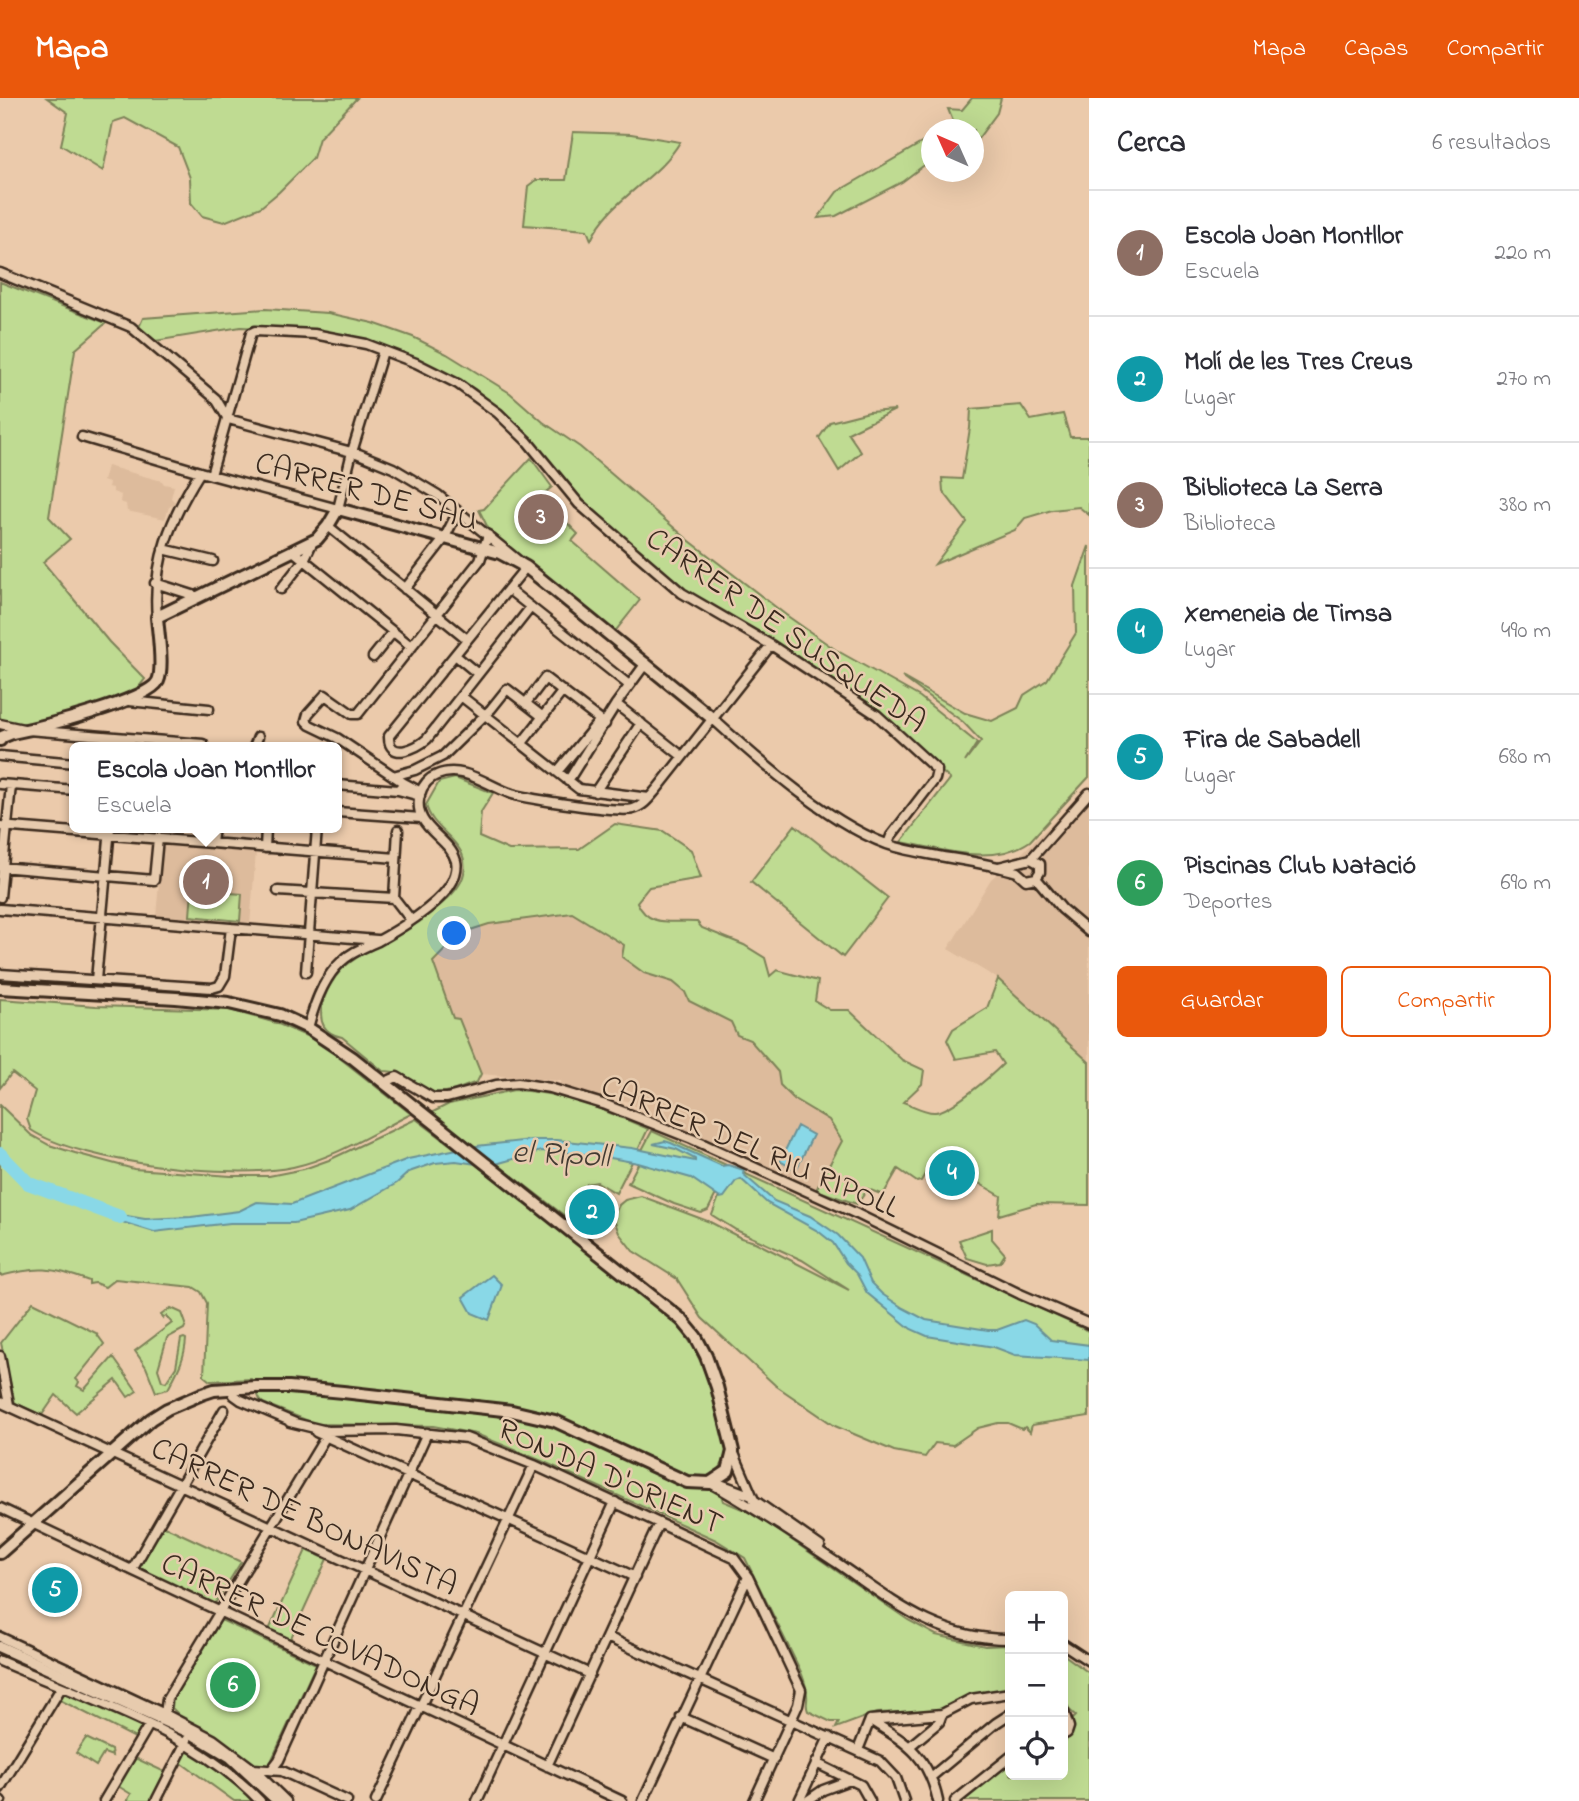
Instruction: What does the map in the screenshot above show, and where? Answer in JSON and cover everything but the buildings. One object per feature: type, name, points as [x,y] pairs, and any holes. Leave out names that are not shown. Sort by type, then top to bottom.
[{"type":"street","points":[[0,273],[131,327],[216,399],[228,419],[379,461],[413,478],[526,567],[389,736],[392,747],[407,751],[417,748],[531,607]]},
{"type":"street","name":"CARRER DE SUSQUEDA","points":[[228,419],[251,333],[255,331],[314,334],[366,344],[416,363],[458,384],[498,413],[528,442],[579,504],[682,593],[771,645],[877,715],[937,770],[935,779],[897,827],[888,844]]},
{"type":"street","points":[[159,616],[313,541],[328,526],[338,509],[383,351]]},
{"type":"street","points":[[211,475],[228,419]]},
{"type":"street","name":"CARRER DE SAU","points":[[82,437],[200,472],[500,553],[526,567],[713,719]]},
{"type":"street","points":[[0,740],[12,733],[129,701],[152,688],[159,679],[159,616],[155,583],[172,523],[200,472]]},
{"type":"street","points":[[405,589],[444,538],[458,512]]},
{"type":"street","points":[[328,526],[467,639]]},
{"type":"street","points":[[401,787],[393,776],[337,738],[310,725],[306,721],[308,715],[325,695],[352,714],[358,714],[480,560],[488,535]]},
{"type":"street","points":[[281,589],[304,560],[313,541]]},
{"type":"street","points":[[163,549],[213,561]]},
{"type":"street","points":[[293,551],[412,647]]},
{"type":"street","points":[[155,583],[199,597]]},
{"type":"street","points":[[508,589],[629,685]]},
{"type":"street","points":[[373,657],[393,632]]},
{"type":"street","points":[[308,1028],[325,984],[341,962],[411,920],[451,885],[456,862],[421,818],[420,794],[432,778],[451,771],[464,773],[522,797],[627,810],[639,807],[771,645]]},
{"type":"street","points":[[455,655],[478,674]]},
{"type":"street","points":[[557,772],[602,722],[646,663]]},
{"type":"street","points":[[526,703],[545,678],[602,722]]},
{"type":"street","points":[[393,776],[415,770],[443,756],[507,689],[543,717]]},
{"type":"street","points":[[522,743],[563,691]]},
{"type":"street","points":[[461,696],[579,789],[649,798]]},
{"type":"street","points":[[129,701],[209,709]]},
{"type":"street","points":[[616,704],[682,756]]},
{"type":"street","points":[[713,719],[794,788],[866,835],[888,844],[1017,872],[1026,880],[1035,878],[1040,872],[1040,864],[1031,859]]},
{"type":"street","points":[[568,781],[602,722]]},
{"type":"street","points":[[595,792],[641,723]]},
{"type":"street","points":[[0,724],[28,730],[178,742]]},
{"type":"street","points":[[256,742],[258,737]]},
{"type":"street","points":[[0,757],[69,763]]},
{"type":"street","points":[[0,784],[69,790]]},
{"type":"street","points":[[0,897],[3,826],[11,785]]},
{"type":"street","points":[[342,785],[401,787],[420,794]]},
{"type":"street","points":[[996,867],[1031,859],[1089,793]]},
{"type":"street","points":[[342,812],[421,818]]},
{"type":"street","points":[[3,826],[69,829]]},
{"type":"street","points":[[398,830],[394,898],[411,920]]},
{"type":"street","points":[[96,980],[110,833]]},
{"type":"street","points":[[124,833],[316,853],[396,858]]},
{"type":"street","points":[[212,843],[213,833]]},
{"type":"street","points":[[265,848],[266,833]]},
{"type":"street","points":[[306,972],[317,833]]},
{"type":"street","points":[[1,867],[153,880],[158,838]]},
{"type":"street","points":[[1017,872],[1022,861]]},
{"type":"street","points":[[1035,878],[1062,908],[1089,932]]},
{"type":"street","points":[[278,891],[394,898]]},
{"type":"street","points":[[0,909],[380,940]]},
{"type":"street","points":[[0,974],[219,986],[225,976],[230,928]]},
{"type":"street","points":[[0,988],[229,1003],[280,1015],[308,1028],[353,1058],[667,1306],[688,1327],[701,1346],[713,1377],[733,1451],[754,1500],[825,1549],[833,1556],[834,1562]]},
{"type":"street","name":"CARRER DEL RIU RIPOLL","points":[[386,1084],[397,1077],[428,1095],[442,1098],[496,1085],[528,1084],[606,1105],[692,1139],[1089,1324]]},
{"type":"street","points":[[0,1357],[4,1404]]},
{"type":"street","points":[[0,1553],[151,1419],[202,1394],[231,1389],[289,1387],[534,1415],[581,1432],[675,1478],[698,1484],[711,1482],[728,1471],[733,1451]]},
{"type":"street","points":[[231,1389],[241,1400],[635,1577]]},
{"type":"street","name":"CARRER DE BONAVISTA","points":[[4,1404],[590,1674]]},
{"type":"street","points":[[132,1570],[224,1410]]},
{"type":"street","name":"RONDA D'ORIENT","points":[[290,1422],[327,1431],[427,1433],[466,1438],[534,1465],[734,1558],[748,1577],[800,1690],[801,1698],[754,1801]]},
{"type":"street","points":[[342,1444],[350,1431]]},
{"type":"street","points":[[272,1769],[279,1760],[427,1433]]},
{"type":"street","points":[[161,1714],[167,1699],[326,1436]]},
{"type":"street","points":[[376,1801],[534,1465]]},
{"type":"street","points":[[711,1482],[752,1496]]},
{"type":"street","points":[[711,1482],[743,1503],[753,1506],[918,1617],[974,1637],[1005,1639]]},
{"type":"street","points":[[477,1801],[615,1502]]},
{"type":"street","name":"CARRER DE COVADONGA","points":[[0,1508],[622,1801]]},
{"type":"street","points":[[547,1766],[659,1523]]},
{"type":"street","points":[[643,1801],[748,1577]]},
{"type":"street","points":[[0,1637],[161,1714],[249,1780],[262,1801]]},
{"type":"street","points":[[607,1637],[880,1760],[896,1778],[904,1801]]},
{"type":"street","points":[[0,1647],[161,1714]]},
{"type":"street","points":[[1068,1647],[1089,1661]]},
{"type":"street","points":[[0,1654],[190,1735],[231,1757],[278,1801]]},
{"type":"street","points":[[0,1661],[149,1725],[222,1745],[253,1769],[286,1801]]},
{"type":"street","points":[[0,1788],[61,1688]]},
{"type":"street","points":[[870,1720],[942,1714],[971,1699],[1005,1694]]},
{"type":"street","points":[[910,1746],[940,1722],[942,1714]]},
{"type":"street","points":[[681,1717],[774,1759]]},
{"type":"street","points":[[931,1777],[1005,1717]]},
{"type":"street","points":[[870,1720],[910,1746],[931,1777],[938,1801]]},
{"type":"street","points":[[858,1750],[870,1720]]},
{"type":"street","points":[[104,1801],[149,1725]]},
{"type":"street","points":[[190,1735],[262,1801]]},
{"type":"street","points":[[156,1801],[190,1735]]},
{"type":"street","points":[[799,1801],[829,1737]]},
{"type":"street","points":[[212,1751],[250,1790]]},
{"type":"street","points":[[956,1801],[1005,1761]]},
{"type":"street","points":[[817,1763],[861,1785],[870,1801]]},
{"type":"street","points":[[253,1769],[282,1771],[347,1801]]},
{"type":"street","points":[[807,1801],[823,1790],[850,1780]]},
{"type":"shaded area","points":[[107,466],[174,486],[171,498],[175,502],[169,507],[165,519],[127,511],[126,504],[120,502],[121,495],[113,492],[113,488],[108,487],[109,483],[103,481]]},
{"type":"shaded area","points":[[1089,787],[1089,1062],[998,979],[948,949],[991,879],[1019,856]]},
{"type":"shaded area","points":[[165,844],[256,852],[250,925],[156,917],[162,847]]},
{"type":"shaded area","points":[[572,913],[624,946],[643,973],[673,982],[685,992],[689,1001],[731,1022],[737,1035],[750,1040],[779,1072],[794,1099],[829,1120],[842,1141],[816,1190],[656,1120],[627,1101],[562,1090],[561,1081],[481,1074],[459,1019],[453,1018],[433,963],[461,933],[489,924]]},
{"type":"green space","points":[[47,98],[357,98],[319,138],[313,158],[279,192],[261,207],[224,222],[202,216],[191,203],[190,178],[178,147],[125,118],[113,122],[103,171],[61,145],[68,113]]},
{"type":"green space","points":[[972,98],[1001,98],[997,113],[984,131],[984,119],[952,119],[948,109],[962,110]]},
{"type":"green space","points":[[573,132],[631,134],[680,142],[659,167],[610,212],[591,240],[587,230],[524,225],[528,186],[536,180],[566,180]]},
{"type":"green space","points":[[921,143],[921,168],[902,182],[836,216],[818,218],[837,192]]},
{"type":"green space","points":[[0,282],[106,323],[75,350],[49,517],[70,539],[43,562],[109,642],[145,679],[134,693],[120,700],[24,726],[0,720]]},
{"type":"green space","points":[[265,309],[328,313],[373,323],[413,337],[447,354],[510,393],[543,422],[580,447],[686,538],[786,615],[836,650],[920,697],[977,743],[965,762],[981,741],[963,722],[902,677],[965,713],[992,721],[1018,708],[1024,695],[1047,680],[1076,633],[1075,586],[1089,546],[1089,777],[1030,841],[1016,849],[984,855],[967,854],[901,842],[950,779],[880,716],[695,598],[650,562],[578,495],[528,437],[475,389],[438,369],[368,342],[276,329],[241,327],[155,341],[139,327],[143,318]]},
{"type":"green space","points":[[1021,405],[1031,420],[1063,414],[1070,437],[1089,437],[1089,515],[1079,507],[1052,510],[1025,518],[1015,530],[935,564],[967,522],[943,491],[942,478],[962,479],[971,409]]},
{"type":"green space","points":[[895,410],[848,433],[861,452],[839,471],[819,438],[830,422],[869,412]]},
{"type":"green space","points":[[531,458],[552,487],[541,496],[578,534],[572,541],[640,600],[613,634],[489,530],[479,510],[484,509]]},
{"type":"green space","points":[[455,778],[493,793],[481,812],[479,837],[509,850],[579,849],[615,824],[663,831],[691,850],[701,878],[649,887],[637,902],[642,911],[655,920],[697,922],[702,928],[744,945],[765,958],[770,976],[777,970],[818,981],[815,1001],[830,1010],[849,1010],[902,1060],[924,1070],[922,1084],[903,1102],[927,1111],[935,1112],[950,1106],[1003,1064],[995,1052],[956,1059],[947,1040],[953,1029],[987,1008],[998,979],[1089,1062],[1089,1205],[1036,1204],[999,1215],[1001,1196],[970,1178],[962,1190],[928,1169],[921,1181],[917,1182],[898,1169],[883,1195],[868,1189],[857,1204],[816,1190],[842,1141],[829,1120],[794,1099],[780,1085],[778,1072],[750,1040],[737,1035],[731,1022],[689,1001],[685,992],[673,982],[644,973],[622,957],[624,945],[572,913],[489,924],[461,933],[433,962],[453,1018],[459,1019],[481,1074],[477,1082],[439,1093],[420,1087],[404,1076],[383,1071],[342,1037],[331,1033],[324,1026],[321,1018],[322,1007],[330,986],[342,969],[429,913],[458,887],[464,873],[461,853],[435,823],[426,805],[439,782]]},
{"type":"green space","points":[[795,825],[888,898],[843,957],[751,882]]},
{"type":"green space","points":[[192,890],[242,894],[240,921],[190,916]]},
{"type":"green space","points":[[0,999],[96,1006],[230,1010],[276,1023],[318,1041],[411,1114],[323,1158],[293,1167],[267,1170],[197,1170],[120,1160],[85,1152],[54,1142],[31,1130],[27,1119],[35,1091],[12,1073],[0,1088]]},
{"type":"green space","points":[[514,1090],[566,1098],[632,1122],[648,1129],[639,1148],[642,1150],[652,1131],[1089,1331],[1089,1416],[1032,1425],[1030,1432],[1025,1427],[1022,1429],[1008,1423],[978,1428],[953,1445],[935,1443],[925,1457],[894,1451],[835,1426],[775,1385],[702,1318],[677,1279],[633,1251],[619,1233],[614,1220],[615,1213],[625,1200],[641,1196],[755,1242],[849,1290],[802,1260],[736,1230],[712,1215],[720,1194],[715,1196],[708,1210],[701,1213],[628,1183],[638,1164],[633,1160],[616,1193],[597,1182],[587,1184],[578,1199],[584,1204],[570,1220],[431,1113],[449,1104]]},
{"type":"green space","points":[[0,1105],[31,1135],[49,1145],[75,1153],[134,1169],[231,1176],[269,1176],[304,1169],[416,1119],[644,1296],[683,1332],[705,1372],[722,1423],[726,1451],[715,1475],[723,1501],[754,1514],[908,1620],[936,1635],[985,1646],[1005,1645],[1005,1692],[974,1695],[940,1711],[876,1713],[836,1728],[839,1722],[831,1722],[808,1711],[801,1672],[745,1558],[716,1540],[476,1434],[433,1426],[316,1424],[263,1403],[251,1379],[210,1381],[204,1376],[207,1303],[201,1292],[193,1287],[115,1279],[105,1287],[45,1269],[0,1276]]},
{"type":"green space","points":[[992,1229],[992,1239],[1005,1254],[1000,1262],[987,1264],[967,1258],[959,1240]]},
{"type":"green space","points":[[33,1302],[96,1333],[104,1344],[76,1379],[79,1382],[77,1386],[84,1390],[113,1357],[137,1391],[128,1397],[116,1380],[76,1413],[56,1395],[42,1415],[15,1403],[1,1343]]},
{"type":"green space","points":[[171,1308],[182,1313],[186,1324],[184,1329],[167,1338],[158,1369],[162,1381],[166,1382],[176,1367],[181,1339],[184,1338],[184,1353],[168,1389],[156,1392],[146,1367],[135,1351],[172,1323],[166,1316],[163,1318],[161,1315]]},
{"type":"green space","points":[[164,1526],[241,1562],[214,1605],[138,1569]]},
{"type":"green space","points":[[306,1550],[327,1559],[290,1640],[269,1630]]},
{"type":"green space","points":[[221,1620],[316,1664],[268,1768],[253,1769],[176,1718],[178,1714],[172,1708],[173,1699]]},
{"type":"green space","points":[[1068,1658],[1089,1673],[1089,1801],[960,1801],[1005,1764],[1005,1780],[1068,1780],[1068,1735],[1073,1732],[1073,1719],[1076,1716],[1068,1709]]},
{"type":"green space","points":[[61,1688],[147,1726],[139,1740],[56,1698]]},
{"type":"green space","points":[[86,1738],[111,1750],[112,1756],[104,1753],[96,1766],[76,1753]]},
{"type":"green space","points":[[187,1747],[212,1761],[255,1801],[234,1801],[180,1762]]},
{"type":"green space","points":[[135,1758],[165,1772],[151,1801],[127,1801],[131,1794],[118,1786]]},
{"type":"water","points":[[797,1126],[813,1135],[796,1170],[780,1161]]},
{"type":"water","points":[[531,1140],[632,1148],[695,1161],[676,1149],[653,1144],[665,1141],[722,1166],[744,1170],[743,1174],[774,1201],[810,1216],[838,1235],[860,1258],[871,1283],[903,1308],[926,1320],[988,1330],[997,1330],[1024,1320],[1034,1324],[1051,1340],[1089,1345],[1089,1360],[1015,1355],[994,1347],[927,1336],[911,1329],[867,1293],[857,1274],[833,1243],[818,1231],[767,1203],[741,1179],[720,1198],[691,1178],[638,1163],[594,1155],[541,1151],[496,1164],[456,1161],[435,1163],[409,1172],[397,1183],[350,1210],[294,1223],[230,1223],[154,1232],[125,1223],[103,1212],[145,1219],[239,1211],[257,1202],[292,1204],[408,1159],[467,1147]]},
{"type":"water","points":[[492,1275],[502,1285],[489,1320],[472,1313],[463,1297]]},
{"type":"water","points":[[234,1668],[248,1676],[233,1701],[219,1693]]},
{"type":"waterway","name":"el Ripoll","points":[[0,1154],[28,1183],[120,1217]]},
{"type":"place","name":"Biblioteca La Serra","points":[[541,517]]},
{"type":"place","name":"Escola Joan Montllor","points":[[206,882]]},
{"type":"place","name":"Xemeneia de Timsa","points":[[952,1173]]},
{"type":"place","name":"Molí de les Tres Creus","points":[[592,1212]]},
{"type":"place","name":"Fira de Sabadell","points":[[55,1590]]},
{"type":"place","name":"Piscinas Club Natació","points":[[233,1685]]}]
